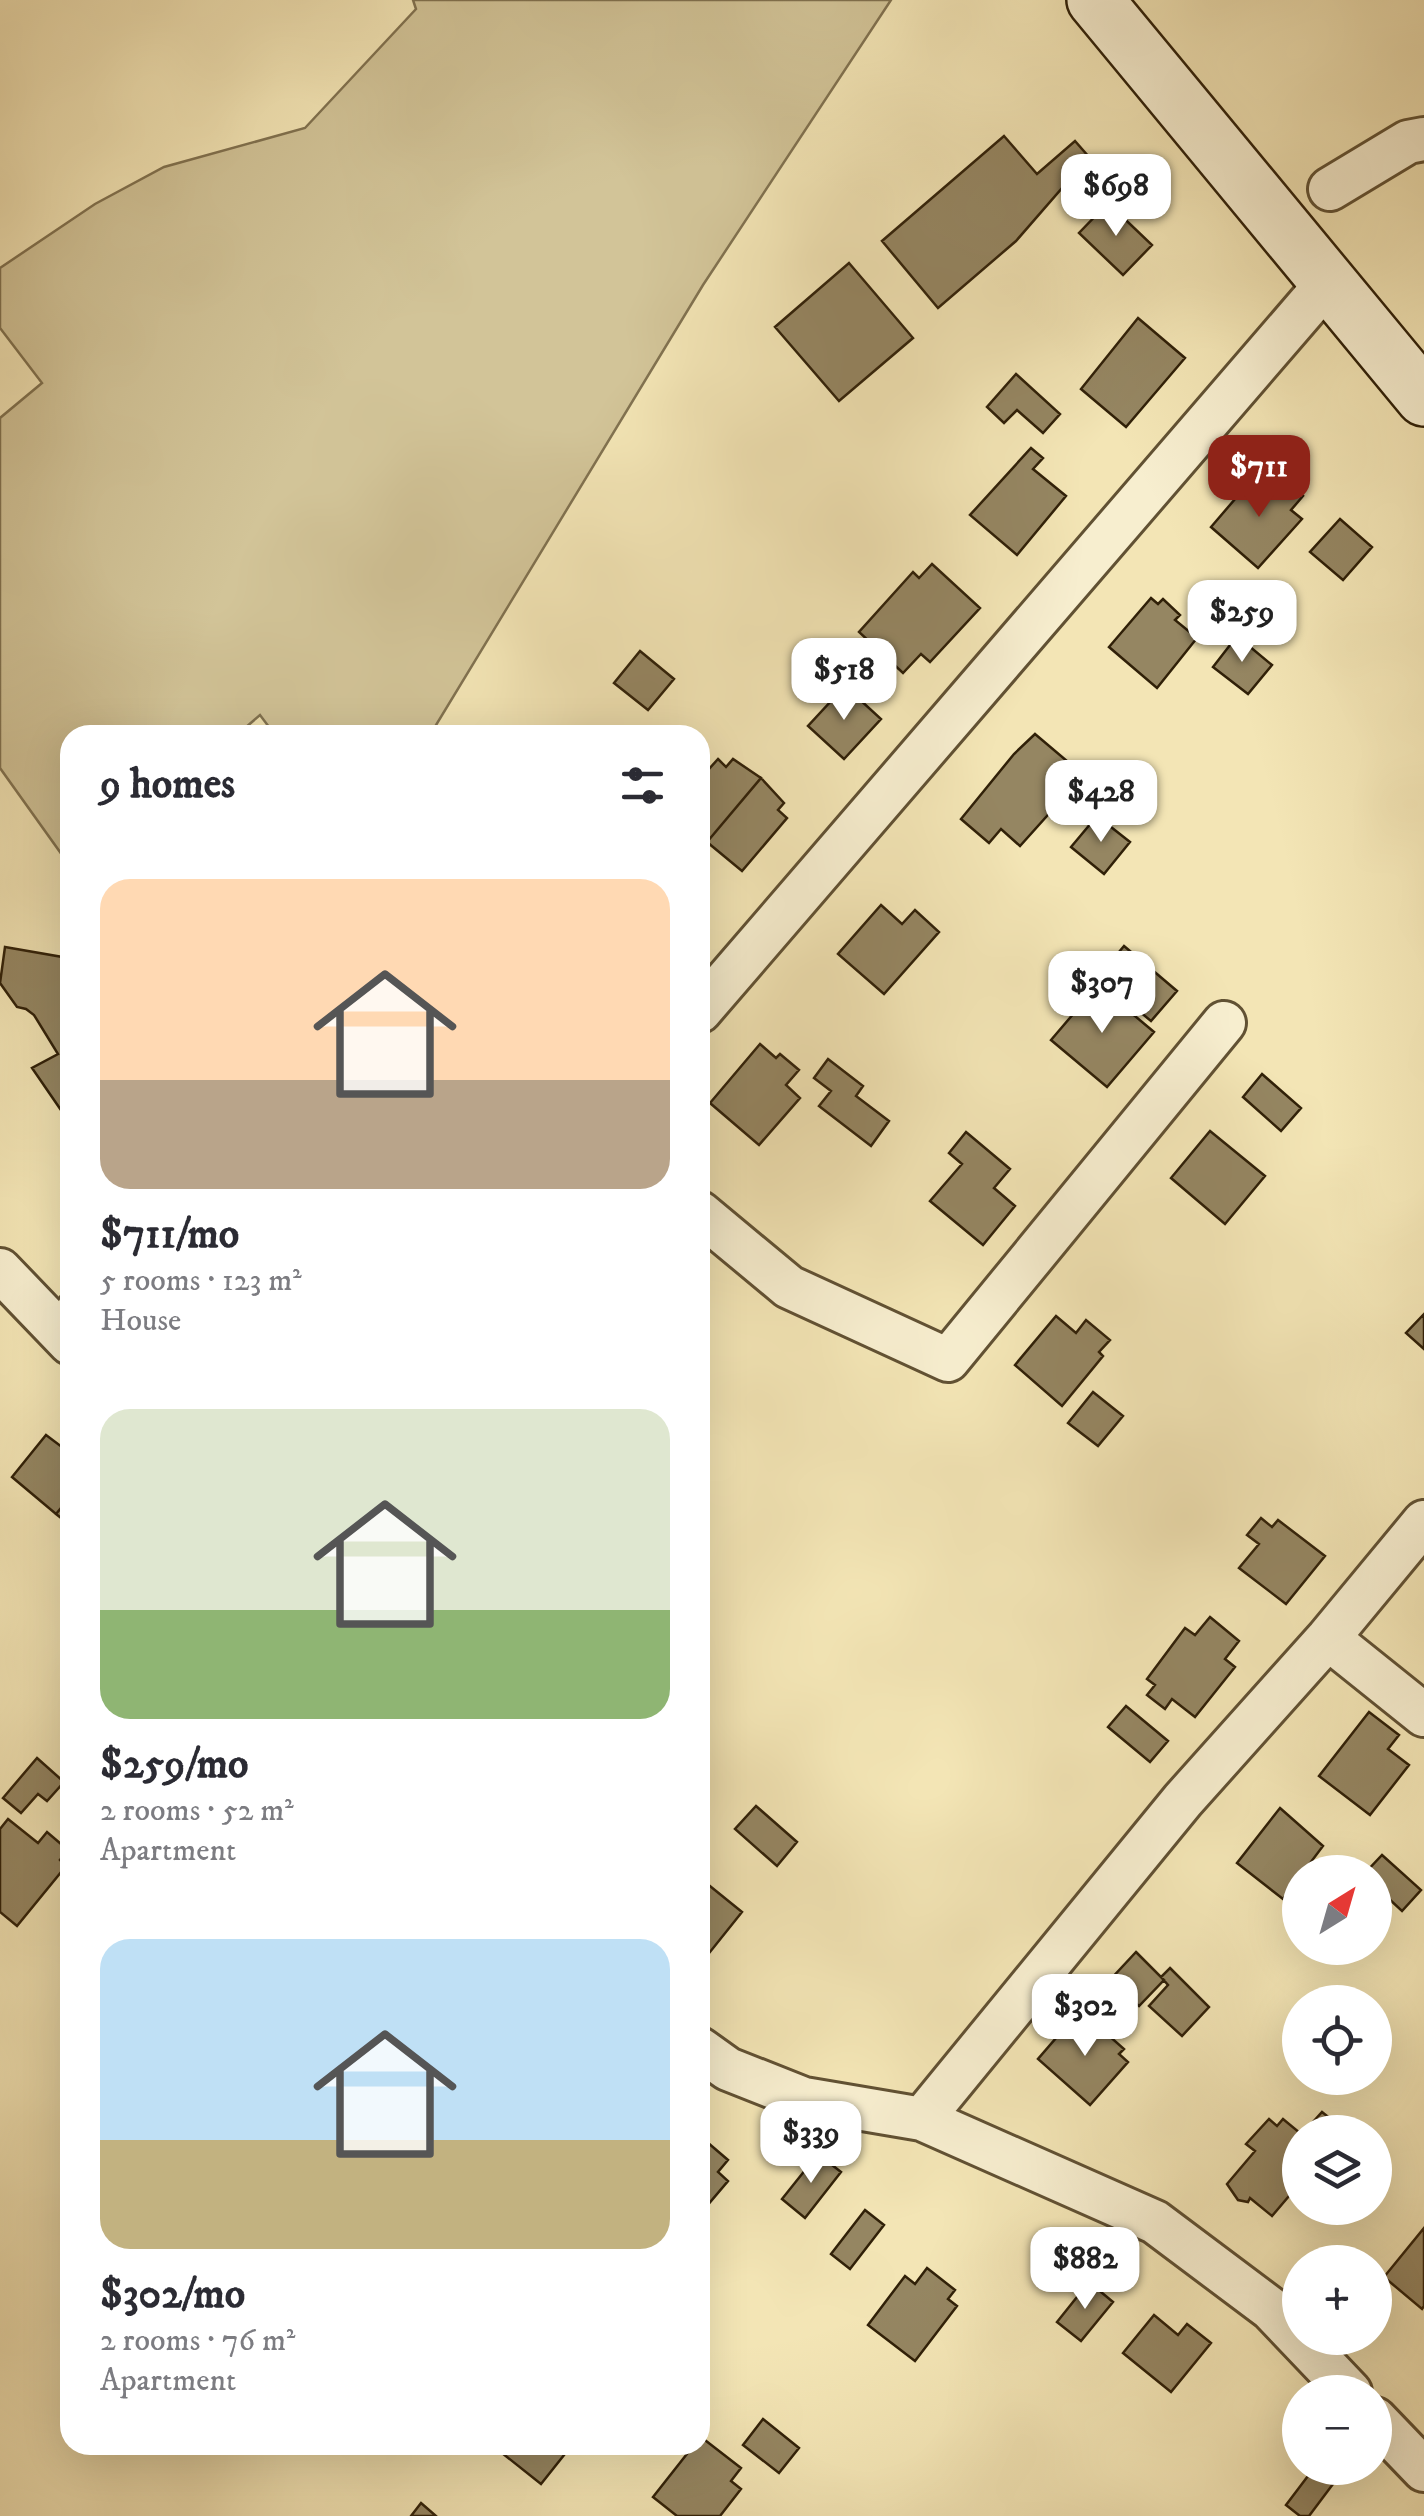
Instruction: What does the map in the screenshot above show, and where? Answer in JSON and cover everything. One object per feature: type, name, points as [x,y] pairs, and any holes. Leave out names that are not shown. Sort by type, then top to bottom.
[{"type":"main road","points":[[1095,0],[1424,398]]},
{"type":"street","points":[[1330,189],[1408,142],[1424,139]]},
{"type":"street","points":[[710,999],[1328,282]]},
{"type":"street","points":[[710,1221],[789,1288],[948,1360],[1224,1023]]},
{"type":"street","points":[[0,1270],[60,1322]]},
{"type":"street","points":[[922,2119],[1183,1800],[1328,1638],[1424,1522]]},
{"type":"street","points":[[1328,1638],[1424,1715]]},
{"type":"street","points":[[710,2056],[728,2069],[804,2099],[922,2119],[1155,2222],[1271,2309],[1334,2375]]},
{"type":"street","points":[[1392,2437],[1424,2470]]},
{"type":"shaded area","points":[[413,0],[891,0],[703,285],[436,725],[268,725],[260,715],[248,725],[60,725],[60,852],[0,768],[0,418],[42,383],[0,328],[0,268],[95,204],[164,167],[305,128],[416,9]]},
{"type":"building","points":[[1004,136],[1037,174],[1075,141],[1089,157],[1016,241],[938,308],[882,241]]},
{"type":"building","points":[[1108,203],[1152,245],[1123,275],[1079,233]]},
{"type":"building","points":[[849,263],[913,338],[839,401],[775,327]]},
{"type":"building","points":[[1138,318],[1185,358],[1126,427],[1081,389]]},
{"type":"building","points":[[1016,374],[1060,414],[1043,433],[1017,410],[1004,423],[987,407]]},
{"type":"building","points":[[1031,448],[1043,458],[1033,469],[1066,496],[1017,555],[970,515]]},
{"type":"building","points":[[1254,477],[1273,494],[1285,481],[1303,496],[1291,510],[1302,519],[1258,568],[1211,527]]},
{"type":"building","points":[[1340,519],[1372,547],[1343,580],[1310,552]]},
{"type":"building","points":[[932,564],[980,608],[930,662],[921,654],[903,673],[859,632],[913,572],[919,578]]},
{"type":"building","points":[[1151,598],[1158,604],[1163,599],[1180,615],[1175,620],[1197,638],[1157,688],[1109,647]]},
{"type":"building","points":[[1237,636],[1272,665],[1248,694],[1213,667]]},
{"type":"building","points":[[640,651],[674,679],[648,710],[614,683]]},
{"type":"building","points":[[845,686],[881,719],[844,759],[808,726]]},
{"type":"building","points":[[1035,734],[1074,767],[1060,782],[1078,797],[1072,804],[1064,797],[1020,846],[1001,829],[989,843],[961,819]]},
{"type":"building","points":[[718,759],[726,767],[733,759],[761,778],[710,838],[710,768]]},
{"type":"building","points":[[761,778],[784,803],[778,810],[787,818],[742,871],[710,844],[710,838]]},
{"type":"building","points":[[1097,816],[1130,842],[1104,874],[1071,847]]},
{"type":"building","points":[[881,905],[902,924],[915,910],[939,932],[884,994],[838,954]]},
{"type":"building","points":[[1124,946],[1177,991],[1151,1021],[1098,977]]},
{"type":"building","points":[[5,947],[60,957],[60,1109],[32,1068],[58,1054],[34,1015],[17,1007],[0,983]]},
{"type":"building","points":[[1098,985],[1154,1032],[1107,1087],[1051,1040]]},
{"type":"building","points":[[760,1044],[799,1070],[786,1085],[800,1098],[759,1145],[710,1103]]},
{"type":"building","points":[[828,1059],[863,1086],[856,1096],[889,1121],[871,1146],[819,1106],[831,1091],[814,1078]]},
{"type":"building","points":[[1262,1074],[1301,1108],[1281,1131],[1243,1097]]},
{"type":"building","points":[[1210,1131],[1265,1176],[1225,1224],[1171,1178]]},
{"type":"building","points":[[966,1132],[1010,1169],[994,1188],[1015,1206],[983,1245],[930,1201],[962,1164],[949,1153]]},
{"type":"building","points":[[1424,1314],[1424,1349],[1406,1333]]},
{"type":"building","points":[[1056,1316],[1076,1333],[1086,1320],[1110,1340],[1099,1352],[1103,1356],[1062,1406],[1015,1365]]},
{"type":"building","points":[[1093,1392],[1123,1416],[1098,1446],[1068,1423]]},
{"type":"building","points":[[46,1435],[60,1446],[60,1509],[56,1514],[12,1477]]},
{"type":"building","points":[[1261,1518],[1272,1527],[1278,1520],[1325,1556],[1286,1604],[1239,1568],[1259,1544],[1247,1535]]},
{"type":"building","points":[[1210,1617],[1239,1641],[1225,1659],[1235,1667],[1195,1717],[1172,1699],[1165,1709],[1147,1695],[1155,1685],[1147,1679],[1185,1628],[1195,1635]]},
{"type":"building","points":[[1126,1706],[1168,1741],[1150,1762],[1108,1727]]},
{"type":"building","points":[[1369,1712],[1399,1735],[1388,1749],[1409,1765],[1370,1815],[1319,1776]]},
{"type":"building","points":[[37,1758],[60,1778],[60,1786],[47,1801],[38,1794],[21,1813],[3,1798]]},
{"type":"building","points":[[756,1806],[797,1842],[777,1866],[735,1829]]},
{"type":"building","points":[[1280,1808],[1323,1846],[1316,1855],[1282,1855],[1282,1898],[1237,1863]]},
{"type":"building","points":[[8,1819],[38,1843],[47,1832],[60,1843],[60,1873],[17,1926],[0,1912],[0,1829]]},
{"type":"building","points":[[1392,1864],[1421,1890],[1402,1911],[1392,1902]]},
{"type":"building","points":[[710,1886],[742,1912],[710,1952]]},
{"type":"building","points":[[1136,1952],[1164,1980],[1139,2006],[1110,1980]]},
{"type":"building","points":[[1170,1968],[1209,2007],[1182,2036],[1149,2006],[1168,1985],[1161,1977]]},
{"type":"building","points":[[1075,2016],[1085,2025],[1090,2019],[1124,2049],[1119,2054],[1128,2062],[1090,2105],[1038,2059]]},
{"type":"building","points":[[1269,2119],[1277,2126],[1282,2120],[1282,2204],[1272,2216],[1250,2198],[1248,2202],[1238,2200],[1227,2184],[1255,2151],[1246,2144]]},
{"type":"building","points":[[710,2145],[728,2160],[718,2172],[728,2181],[710,2202]]},
{"type":"building","points":[[818,2154],[841,2172],[805,2218],[782,2199]]},
{"type":"building","points":[[865,2210],[884,2225],[850,2269],[831,2254]]},
{"type":"building","points":[[1424,2228],[1422,2309],[1392,2284],[1392,2267]]},
{"type":"building","points":[[927,2268],[955,2290],[948,2299],[957,2306],[915,2361],[868,2325],[905,2276],[915,2284]]},
{"type":"building","points":[[1089,2282],[1113,2302],[1081,2341],[1057,2322]]},
{"type":"building","points":[[1154,2315],[1178,2335],[1187,2324],[1211,2343],[1171,2392],[1123,2353]]},
{"type":"building","points":[[763,2419],[799,2448],[779,2473],[743,2445]]},
{"type":"building","points":[[710,2444],[741,2468],[731,2481],[741,2489],[720,2516],[677,2516],[653,2497],[686,2455],[710,2455]]},
{"type":"building","points":[[505,2455],[564,2455],[541,2484]]},
{"type":"building","points":[[1301,2485],[1332,2485],[1309,2516],[1300,2516],[1286,2505]]},
{"type":"building","points":[[421,2503],[436,2516],[411,2516]]}]
